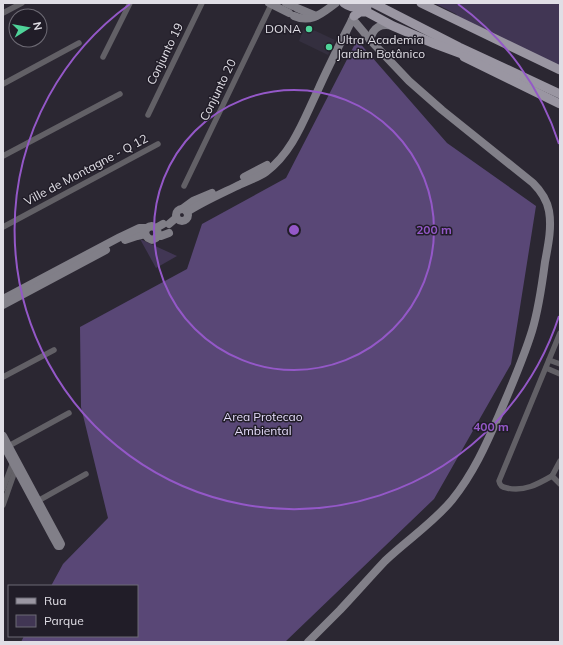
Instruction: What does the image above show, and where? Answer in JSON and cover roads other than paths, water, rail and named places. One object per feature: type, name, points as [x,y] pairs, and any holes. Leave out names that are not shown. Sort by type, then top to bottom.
[{"type":"main road","points":[[344,3],[355,15]]},
{"type":"main road","points":[[355,15],[373,3],[459,47],[560,94]]},
{"type":"main road","points":[[421,3],[560,70]]},
{"type":"main road","points":[[355,15],[360,12],[367,12],[393,26],[450,50],[468,57],[491,62]]},
{"type":"main road","points":[[450,50],[560,104]]},
{"type":"street","points":[[3,14],[22,3]]},
{"type":"street","points":[[103,57],[130,3]]},
{"type":"street","name":"Conjunto 19","points":[[148,115],[202,3]]},
{"type":"street","points":[[271,3],[292,9],[303,19],[317,16],[336,3]]},
{"type":"street","name":"Conjunto 20","points":[[184,186],[271,3]]},
{"type":"street","points":[[308,642],[385,561],[441,512],[452,499],[478,461],[513,382],[533,330],[539,304],[550,234],[549,210],[545,198],[540,190],[409,81],[356,23],[355,15]]},
{"type":"street","points":[[146,231],[148,238],[154,239],[168,226],[176,212],[184,211],[193,201],[266,165],[276,156],[301,125],[355,15]]},
{"type":"street","points":[[370,40],[371,34],[378,27],[384,25],[393,26]]},
{"type":"street","points":[[3,84],[79,43]]},
{"type":"street","points":[[3,156],[120,94]]},
{"type":"street","name":"Ville de Montagne - Q 12","points":[[3,227],[158,144]]},
{"type":"street","points":[[3,305],[7,299],[82,260],[146,231],[152,226],[168,226],[187,220],[188,217],[184,211]]},
{"type":"street","points":[[560,333],[500,477],[499,483],[503,487],[512,489],[528,488],[552,476],[560,461]]},
{"type":"street","points":[[3,377],[54,350]]},
{"type":"street","points":[[549,360],[560,364]]},
{"type":"street","points":[[546,368],[560,374]]},
{"type":"street","points":[[6,446],[69,413]]},
{"type":"street","points":[[3,436],[6,446],[59,544]]},
{"type":"street","points":[[3,489],[15,463]]},
{"type":"street","points":[[3,505],[15,463]]},
{"type":"street","points":[[36,502],[86,474]]},
{"type":"street","points":[[552,476],[560,484]]},
{"type":"place","name":"DONA","points":[[309,29]]},
{"type":"place","name":"Ultra Academia Jardim Botânico","points":[[329,47]]},
{"type":"park label","name":"Area Protecao Ambiental","points":[[263,424]]}]
